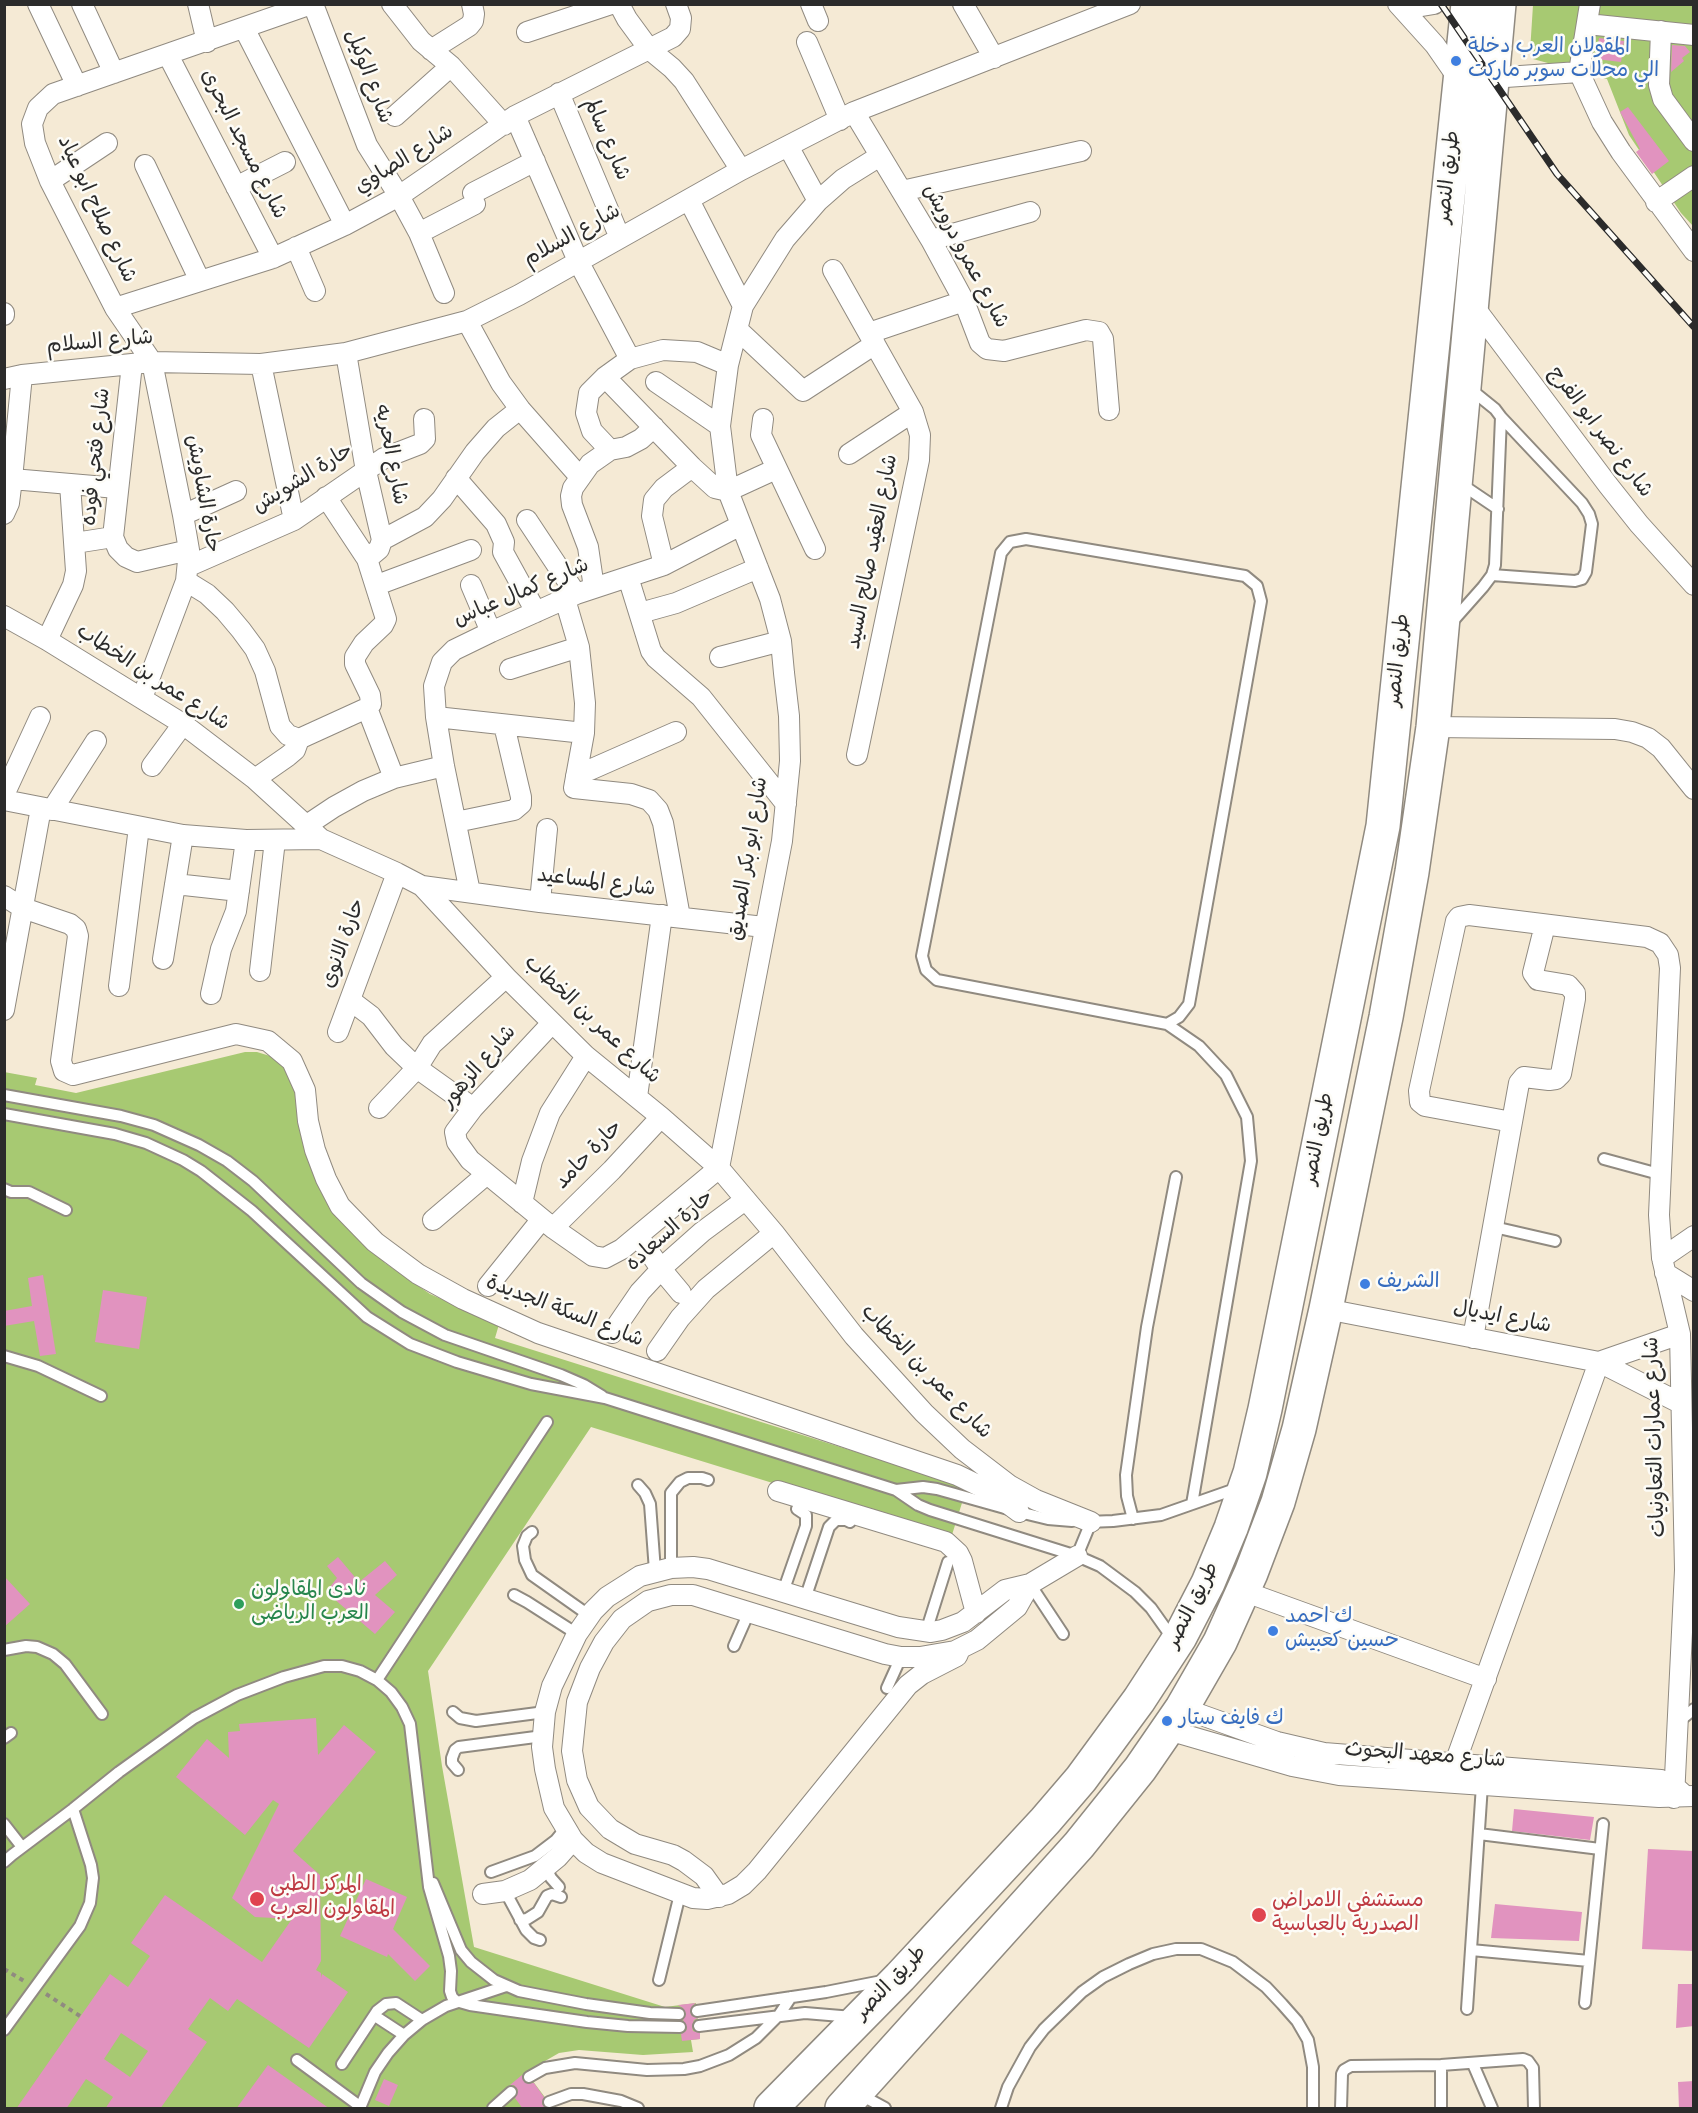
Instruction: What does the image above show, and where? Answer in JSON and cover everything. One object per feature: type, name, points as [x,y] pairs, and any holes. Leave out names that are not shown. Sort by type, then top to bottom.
[{"type":"highway","name":"طريق النصر","points":[[849,2100],[1079,1845],[1122,1793],[1175,1719],[1220,1642],[1244,1591],[1266,1538],[1289,1466],[1326,1309],[1398,950],[1413,872],[1433,727],[1472,304],[1475,80],[1468,4]]},
{"type":"highway","name":"طريق النصر","points":[[771,2109],[900,1977],[1081,1779],[1139,1700],[1176,1644],[1208,1583],[1232,1528],[1246,1485],[1265,1409],[1383,826],[1475,80],[1498,4]]},
{"type":"street","points":[[38,4],[77,86]]},
{"type":"street","points":[[82,4],[114,73]]},
{"type":"street","points":[[198,4],[207,42]]},
{"type":"street","name":"شارع صلاح ابو عياد","points":[[152,362],[115,308],[50,181],[35,143],[32,124],[38,108],[53,94],[312,4]]},
{"type":"street","name":"شارع الوكيل","points":[[312,4],[367,144],[399,196],[444,293]]},
{"type":"street","points":[[392,4],[421,41],[509,121],[535,161],[578,261],[630,359]]},
{"type":"street","points":[[431,50],[469,26],[474,14],[472,4]]},
{"type":"street","points":[[527,32],[611,4]]},
{"type":"street","points":[[619,4],[649,49],[684,81],[741,170]]},
{"type":"street","name":"شارع الصاوي","points":[[115,308],[273,258],[345,225],[399,196],[509,121],[559,93],[673,37],[680,29],[681,18],[676,4]]},
{"type":"street","points":[[963,4],[994,58]]},
{"type":"street","name":"شارع السلام","points":[[13,377],[152,362],[261,364],[346,353],[467,321],[741,170],[847,116],[1130,4]]},
{"type":"street","points":[[1398,4],[1435,45],[1475,80],[1579,72]]},
{"type":"street","points":[[1404,4],[1416,7],[1434,4]]},
{"type":"street","points":[[1590,4],[1579,72],[1602,122],[1656,202],[1694,251]]},
{"type":"street","points":[[1587,24],[1694,35]]},
{"type":"street","points":[[244,28],[345,225]]},
{"type":"street","points":[[1661,31],[1659,85],[1663,99],[1694,141]]},
{"type":"street","name":"شارع عمرو درويش","points":[[807,42],[847,116],[880,156],[931,240],[964,301],[980,343],[987,349],[1004,351],[1086,330],[1099,332],[1103,339],[1109,410]]},
{"type":"street","name":"شارع مسجد البحرى","points":[[168,55],[273,258]]},
{"type":"street","points":[[395,116],[451,66]]},
{"type":"street","name":"شارع سالم","points":[[559,93],[620,238]]},
{"type":"street","points":[[50,181],[107,143]]},
{"type":"street","points":[[788,146],[818,201]]},
{"type":"street","points":[[902,191],[1082,151]]},
{"type":"street","name":"شارع ابو بكر الصديق","points":[[719,1168],[782,841],[790,761],[789,716],[781,641],[770,599],[728,491],[720,426],[728,365],[743,306],[785,239],[818,201],[843,178],[880,156]]},
{"type":"street","points":[[418,233],[535,161]]},
{"type":"street","points":[[236,187],[285,162]]},
{"type":"street","points":[[145,165],[200,281]]},
{"type":"street","points":[[1656,202],[1694,176]]},
{"type":"street","points":[[689,200],[743,306]]},
{"type":"street","points":[[931,240],[1030,212]]},
{"type":"street","points":[[296,247],[315,291]]},
{"type":"street","name":"شارع العقيد صالح السيد","points":[[833,270],[913,412],[920,435],[918,460],[857,755]]},
{"type":"street","points":[[738,330],[803,391],[872,339],[964,301]]},
{"type":"street","name":"شارع نصر ابو الفرج","points":[[1472,304],[1639,524],[1694,585]]},
{"type":"street","points":[[467,321],[501,383],[520,409],[580,477]]},
{"type":"street","points":[[610,450],[592,430],[586,413],[589,393],[605,376],[630,359],[663,350],[697,352],[728,365]]},
{"type":"street","name":"شارع الحريه","points":[[346,353],[366,471],[382,540]]},
{"type":"street","name":"حارة الشاويش","points":[[142,698],[188,566],[183,515],[152,362]]},
{"type":"street","name":"شارع فتحي فوده","points":[[132,364],[113,537],[117,549],[126,557],[137,562],[188,566]]},
{"type":"street","points":[[261,364],[294,520]]},
{"type":"street","points":[[605,376],[692,467],[716,488],[728,491],[776,469]]},
{"type":"street","points":[[4,514],[9,503],[12,479],[13,377]]},
{"type":"street","points":[[656,382],[720,426]]},
{"type":"street","points":[[367,559],[379,549],[382,540],[425,517],[442,499],[475,452],[496,428],[520,409]]},
{"type":"street","points":[[849,454],[913,412]]},
{"type":"street","points":[[763,419],[761,435],[815,549]]},
{"type":"street","name":"حارة الشويش","points":[[188,566],[294,520],[384,458],[423,442],[425,439],[424,420]]},
{"type":"street","points":[[575,782],[584,733],[585,703],[579,647],[578,593],[588,548],[572,505],[571,496],[573,488],[590,464],[610,450],[626,447],[641,439],[654,427]]},
{"type":"street","points":[[664,565],[652,516],[654,500],[664,488],[692,467]]},
{"type":"street","points":[[456,478],[496,524],[504,542],[503,552],[536,612]]},
{"type":"street","points":[[12,479],[117,488]]},
{"type":"street","points":[[47,640],[73,585],[76,571],[70,484]]},
{"type":"street","points":[[183,515],[236,491]]},
{"type":"street","points":[[188,566],[255,650],[265,671],[280,726],[288,735],[299,739],[367,708],[372,700],[355,664],[355,657],[364,643],[384,625],[386,619],[367,559],[326,497]]},
{"type":"street","points":[[527,520],[578,593]]},
{"type":"street","name":"شارع كمال عباس","points":[[470,892],[436,717],[434,686],[442,662],[454,650],[491,632],[578,593],[664,565],[741,525]]},
{"type":"street","points":[[75,543],[113,537]]},
{"type":"street","points":[[377,585],[471,550]]},
{"type":"street","points":[[640,613],[676,603],[758,568]]},
{"type":"street","points":[[628,577],[651,651],[701,697],[786,804]]},
{"type":"street","points":[[471,585],[491,632]]},
{"type":"street","name":"شارع عمر بن الخطاب","points":[[4,616],[183,724],[255,779],[321,839],[422,886],[506,977],[586,1056],[719,1168],[774,1233],[854,1336],[924,1413],[985,1468],[1018,1490],[1063,1512],[1091,1522]]},
{"type":"street","points":[[720,657],[781,641]]},
{"type":"street","points":[[510,669],[579,647]]},
{"type":"street","points":[[367,708],[394,778]]},
{"type":"street","points":[[40,717],[4,797],[47,809],[183,835],[246,840],[321,839]]},
{"type":"street","points":[[436,717],[584,733]]},
{"type":"street","points":[[152,766],[183,724]]},
{"type":"street","points":[[456,822],[514,810],[520,804],[521,797],[504,725]]},
{"type":"street","points":[[1433,727],[1615,729],[1632,732],[1648,738],[1661,748],[1694,789]]},
{"type":"street","points":[[575,782],[676,732]]},
{"type":"street","points":[[255,779],[295,750],[299,739]]},
{"type":"street","points":[[4,1010],[23,908],[47,809],[96,741]]},
{"type":"street","points":[[307,825],[363,791],[394,778],[444,765]]},
{"type":"street","points":[[575,782],[649,800],[658,810],[663,823],[671,916],[637,1097]]},
{"type":"street","points":[[119,986],[139,827]]},
{"type":"street","points":[[540,902],[547,829]]},
{"type":"street","points":[[162,959],[183,835]]},
{"type":"street","points":[[211,994],[221,949],[236,911],[246,840]]},
{"type":"street","points":[[260,971],[275,840]]},
{"type":"street","name":"حارة الانوى","points":[[338,1032],[397,873]]},
{"type":"street","points":[[175,884],[239,891]]},
{"type":"street","name":"شارع المساعيد","points":[[422,886],[540,902],[764,927]]},
{"type":"street","points":[[4,896],[23,908]]},
{"type":"street","name":"شارع السكة الجديدة","points":[[23,908],[76,928],[78,936],[61,1061],[64,1071],[73,1075],[237,1034],[268,1041],[292,1061],[305,1090],[308,1120],[315,1150],[340,1206],[375,1242],[418,1274],[462,1299],[538,1333],[957,1475],[992,1492],[1018,1512]]},
{"type":"street","points":[[1473,1338],[1521,1080],[1528,1077],[1556,1079],[1561,1074],[1575,993],[1568,985],[1542,981],[1533,973],[1545,925],[1464,915],[1455,921],[1419,1091],[1420,1102],[1425,1106],[1512,1122]]},
{"type":"street","name":"شارع عمارات التعاونيات","points":[[1545,925],[1647,938],[1660,943],[1668,955],[1670,968],[1659,1174],[1659,1215],[1663,1265],[1680,1334],[1680,1402],[1687,1432],[1688,1645],[1678,1722],[1681,1794]]},
{"type":"street","points":[[379,1108],[417,1068],[432,1044],[506,977]]},
{"type":"street","points":[[350,1000],[371,1016],[394,1046],[417,1068],[473,1108]]},
{"type":"street","name":"شارع الزهور","points":[[552,1023],[473,1108],[456,1132],[457,1142],[470,1160],[547,1223],[593,1256],[605,1258],[622,1249],[638,1236]]},
{"type":"street","points":[[522,1203],[532,1161],[550,1113],[586,1056]]},
{"type":"street","name":"حارة حامد","points":[[488,1286],[547,1223],[612,1170],[661,1117]]},
{"type":"street","points":[[681,1293],[638,1236],[719,1168]]},
{"type":"street","points":[[434,1220],[487,1174]]},
{"type":"street","name":"حارة السعاده","points":[[612,1333],[639,1292],[661,1269],[702,1232],[745,1200]]},
{"type":"street","points":[[657,1351],[680,1318],[706,1288],[774,1233]]},
{"type":"street","points":[[1694,1236],[1663,1265],[1694,1292]]},
{"type":"street","name":"شارع ايديال","points":[[1326,1309],[1599,1362],[1680,1402]]},
{"type":"street","name":"شارع ايديال","points":[[1599,1362],[1680,1334]]},
{"type":"street","points":[[1455,1763],[1599,1362]]},
{"type":"street","points":[[778,1491],[946,1542],[963,1561],[984,1607],[1004,1620]]},
{"type":"street","points":[[960,1648],[957,1656],[922,1674],[908,1685],[749,1879],[736,1890],[719,1897],[700,1899],[680,1894],[602,1863],[586,1853],[569,1835],[554,1808],[545,1769],[543,1737],[545,1712],[552,1686],[577,1634],[607,1597],[623,1585],[663,1570],[693,1567],[708,1569],[920,1631],[942,1630],[953,1627],[1005,1590],[1030,1584],[1077,1556]]},
{"type":"street","points":[[663,1570],[671,1595]]},
{"type":"street","points":[[719,1897],[704,1876],[684,1861],[622,1838],[599,1819],[586,1801],[577,1780],[572,1736],[577,1702],[584,1680],[612,1631],[622,1619],[648,1601],[671,1595],[693,1595],[901,1658],[932,1656],[978,1640],[1017,1607],[1030,1584]]},
{"type":"street","points":[[1244,1591],[1486,1679]]},
{"type":"street","points":[[901,1658],[920,1631]]},
{"type":"street","name":"شارع معهد البحوث","points":[[1175,1719],[1300,1749],[1347,1755],[1661,1780],[1681,1794]]},
{"type":"street","name":"شارع معهد البحوث","points":[[1175,1719],[1316,1772],[1482,1785],[1681,1794]]},
{"type":"street","points":[[543,1737],[572,1736]]},
{"type":"street","points":[[483,1894],[505,1891],[530,1880],[546,1868],[569,1835]]},
{"type":"lane","points":[[1465,385],[1495,409],[1582,503],[1592,524],[1586,572],[1582,579],[1575,581],[1492,575]]},
{"type":"lane","points":[[1442,634],[1492,575],[1495,566],[1501,417]]},
{"type":"lane","points":[[1456,481],[1497,509]]},
{"type":"lane","points":[[1167,1024],[1179,1017],[1189,1004],[1262,601],[1257,586],[1245,576],[1026,539],[1010,542],[1001,553],[922,956],[926,970],[938,980],[1167,1024],[1199,1046],[1226,1075],[1247,1117],[1251,1161],[1192,1504]]},
{"type":"lane","points":[[4,1095],[91,1110],[154,1125],[199,1145],[240,1171],[278,1203],[361,1283],[402,1312],[468,1344],[573,1379],[605,1398]]},
{"type":"lane","points":[[4,1114],[83,1127],[146,1143],[183,1160],[252,1211],[367,1317],[402,1340],[449,1360],[531,1384],[605,1398],[896,1490],[930,1510],[1077,1556],[1100,1566],[1135,1592],[1164,1625],[1176,1644]]},
{"type":"lane","points":[[146,1143],[154,1125]]},
{"type":"lane","points":[[1604,1159],[1659,1174]]},
{"type":"lane","points":[[1133,1519],[1127,1496],[1126,1474],[1147,1327],[1176,1177]]},
{"type":"lane","points":[[4,1189],[11,1192],[29,1192],[66,1210]]},
{"type":"lane","points":[[1494,1227],[1555,1241]]},
{"type":"lane","points":[[4,1356],[38,1366],[100,1396]]},
{"type":"lane","points":[[377,1680],[547,1422]]},
{"type":"lane","points":[[663,1570],[671,1493],[680,1482],[688,1478],[708,1479]]},
{"type":"lane","points":[[638,1485],[650,1504],[663,1570]]},
{"type":"lane","points":[[896,1490],[923,1487],[937,1489],[1048,1519],[1091,1522],[1161,1515],[1246,1485]]},
{"type":"lane","points":[[783,1592],[806,1526],[806,1515],[797,1509]]},
{"type":"lane","points":[[805,1599],[829,1527],[837,1520],[850,1522]]},
{"type":"lane","points":[[1077,1556],[1091,1522]]},
{"type":"lane","points":[[532,1532],[527,1536],[523,1546],[525,1560],[532,1575],[590,1616]]},
{"type":"lane","points":[[920,1631],[948,1562]]},
{"type":"lane","points":[[1030,1584],[1063,1634]]},
{"type":"lane","points":[[514,1595],[577,1634]]},
{"type":"lane","points":[[734,1646],[749,1612]]},
{"type":"lane","points":[[4,1650],[26,1646],[37,1647],[54,1654],[102,1714]]},
{"type":"lane","points":[[887,1688],[901,1658]]},
{"type":"lane","points":[[4,1862],[194,1718],[237,1695],[284,1677],[324,1666],[342,1666],[360,1671],[377,1680],[397,1699],[410,1724],[431,1900],[450,1963],[452,1997],[458,2002],[587,2022],[680,2027]]},
{"type":"lane","points":[[1678,1722],[1694,1709]]},
{"type":"lane","points":[[453,1712],[460,1718],[476,1721],[545,1712]]},
{"type":"lane","points":[[458,1770],[452,1763],[453,1754],[455,1750],[463,1746],[543,1737]]},
{"type":"lane","points":[[1467,2009],[1482,1785]]},
{"type":"lane","points":[[4,2030],[80,1926],[90,1903],[93,1878],[91,1865],[73,1809]]},
{"type":"lane","points":[[4,1824],[22,1847]]},
{"type":"lane","points":[[1585,2003],[1603,1824]]},
{"type":"lane","points":[[1479,1834],[1600,1849]]},
{"type":"lane","points":[[491,1872],[534,1856],[556,1840],[569,1835]]},
{"type":"lane","points":[[520,1920],[527,1919],[538,1912],[547,1896],[560,1892],[546,1868]]},
{"type":"lane","points":[[428,1872],[461,1950],[482,1972],[506,1986],[519,1991],[586,2004],[650,2013],[679,2013]]},
{"type":"lane","points":[[505,1891],[520,1920],[530,1934],[540,1940]]},
{"type":"lane","points":[[659,1980],[680,1894]]},
{"type":"lane","points":[[1001,2109],[1008,2087],[1030,2047],[1044,2029],[1082,1992],[1103,1977],[1153,1954],[1176,1949],[1201,1949],[1233,1962],[1266,1987],[1297,2021],[1308,2040],[1313,2067],[1313,2109]]},
{"type":"lane","points":[[1471,1950],[1589,1961]]},
{"type":"lane","points":[[697,2011],[851,1988],[900,1977]]},
{"type":"lane","points":[[297,2060],[360,2108],[375,2072],[404,2035],[422,2020],[446,2006],[506,1986]]},
{"type":"lane","points":[[529,2077],[545,2068],[575,2063],[647,2070],[700,2066],[743,2047],[768,2027],[791,1997]]},
{"type":"lane","points":[[342,2064],[381,2007],[391,2003],[401,2006],[422,2020]]},
{"type":"lane","points":[[649,2027],[650,2013]]},
{"type":"lane","points":[[699,2026],[779,2015],[824,2013],[859,2018]]},
{"type":"lane","points":[[375,2016],[404,2035]]},
{"type":"lane","points":[[1341,2109],[1342,2074],[1347,2067],[1473,2064],[1522,2059],[1528,2061],[1533,2068],[1534,2109]]},
{"type":"lane","points":[[1473,2064],[1492,2109]]},
{"type":"lane","points":[[1441,2065],[1441,2109]]},
{"type":"lane","points":[[493,2109],[511,2092]]},
{"type":"lane","points":[[549,2102],[571,2094],[583,2094],[621,2101],[638,2109]]},
{"type":"lane","points":[[849,2100],[885,2109]]},
{"type":"path","points":[[49,1996],[80,2016]]},
{"type":"green space","points":[[1533,5],[1693,5],[1693,226],[1681,213],[1629,135],[1607,79],[1533,59],[1530,52]]},
{"type":"green space","name":"نادى المقاولون العرب الرياضى","points":[[245,1052],[257,1052],[270,1056],[289,1071],[331,1196],[385,1263],[430,1294],[471,1312],[500,1321],[495,1338],[967,1487],[951,1538],[591,1427],[428,1671],[442,1766],[474,1947],[665,2007],[696,2003],[700,2039],[691,2040],[693,2052],[643,2055],[579,2050],[559,2053],[526,2072],[553,2108],[5,2108],[4,1072],[37,1078],[35,1085],[76,1093]]},
{"type":"building","points":[[1599,38],[1624,41],[1621,62],[1596,59]]},
{"type":"building","points":[[1672,45],[1685,46],[1690,52],[1682,58],[1684,61],[1671,72]]},
{"type":"building","points":[[1628,107],[1669,161],[1652,174],[1636,152],[1640,149],[1620,112]]},
{"type":"building","points":[[43,1275],[56,1354],[40,1356],[34,1321],[4,1326],[4,1311],[32,1306],[28,1278]]},
{"type":"building","points":[[103,1290],[147,1297],[139,1349],[95,1342]]},
{"type":"building","points":[[338,1557],[359,1582],[385,1561],[397,1575],[375,1595],[395,1612],[375,1634],[326,1592],[337,1578],[327,1566]]},
{"type":"building","points":[[4,1576],[30,1604],[4,1627]]},
{"type":"building","points":[[316,1718],[318,1755],[344,1725],[376,1752],[293,1851],[320,1875],[321,1961],[316,1970],[321,1973],[321,1978],[322,1974],[348,1992],[309,2048],[237,1999],[228,2011],[210,1998],[188,2029],[207,2042],[160,2109],[105,2109],[113,2097],[86,2079],[66,2109],[16,2109],[110,1974],[128,1987],[150,1956],[131,1943],[165,1895],[262,1962],[292,1919],[255,1917],[232,1898],[279,1804],[273,1800],[245,1835],[176,1777],[207,1739],[229,1758],[228,1732],[240,1731],[239,1724]],"holes":[[[121,2033],[148,2051],[130,2077],[104,2059]]]},
{"type":"building","points":[[1514,1809],[1594,1817],[1590,1840],[1512,1831]]},
{"type":"building","points":[[1648,1849],[1694,1851],[1694,1951],[1642,1949]]},
{"type":"building","points":[[366,1879],[407,1897],[393,1929],[430,1966],[415,1981],[388,1954],[387,1957],[340,1936]]},
{"type":"building","points":[[1495,1904],[1582,1912],[1579,1941],[1491,1938]]},
{"type":"building","points":[[1678,1984],[1694,1984],[1694,2026],[1676,2028]]},
{"type":"building","points":[[696,2003],[690,2012],[692,2016],[698,2018],[694,2020],[692,2026],[693,2031],[700,2033],[700,2039],[682,2041],[681,2034],[687,2028],[683,2020],[686,2014],[678,2005]]},
{"type":"building","points":[[268,2065],[330,2109],[236,2109]]},
{"type":"building","points":[[522,2075],[525,2083],[534,2083],[544,2097],[542,2104],[546,2109],[523,2109],[515,2098],[518,2090],[514,2085],[510,2085]]},
{"type":"building","points":[[384,2079],[398,2085],[389,2106],[375,2100]]},
{"type":"building","points":[[1694,2081],[1694,2109],[1679,2109],[1678,2082]]},
{"type":"railway","points":[[1441,4],[1557,174],[1694,327]]},
{"type":"place","name":"المقولان العرب دخلة الي محلات سوبر ماركت","points":[[1456,61]]},
{"type":"place","name":"الشريف","points":[[1365,1284]]},
{"type":"place","name":"نادى المقاولون العرب الرياضى","points":[[239,1604]]},
{"type":"place","name":"ك احمد حسين كعبيش","points":[[1273,1631]]},
{"type":"place","name":"ك فايف ستار","points":[[1167,1721]]},
{"type":"place","name":"المركز الطبى المقاولون العرب","points":[[257,1899]]},
{"type":"place","name":"مستشفى الامراض الصدرية بالعباسية","points":[[1259,1915]]}]
